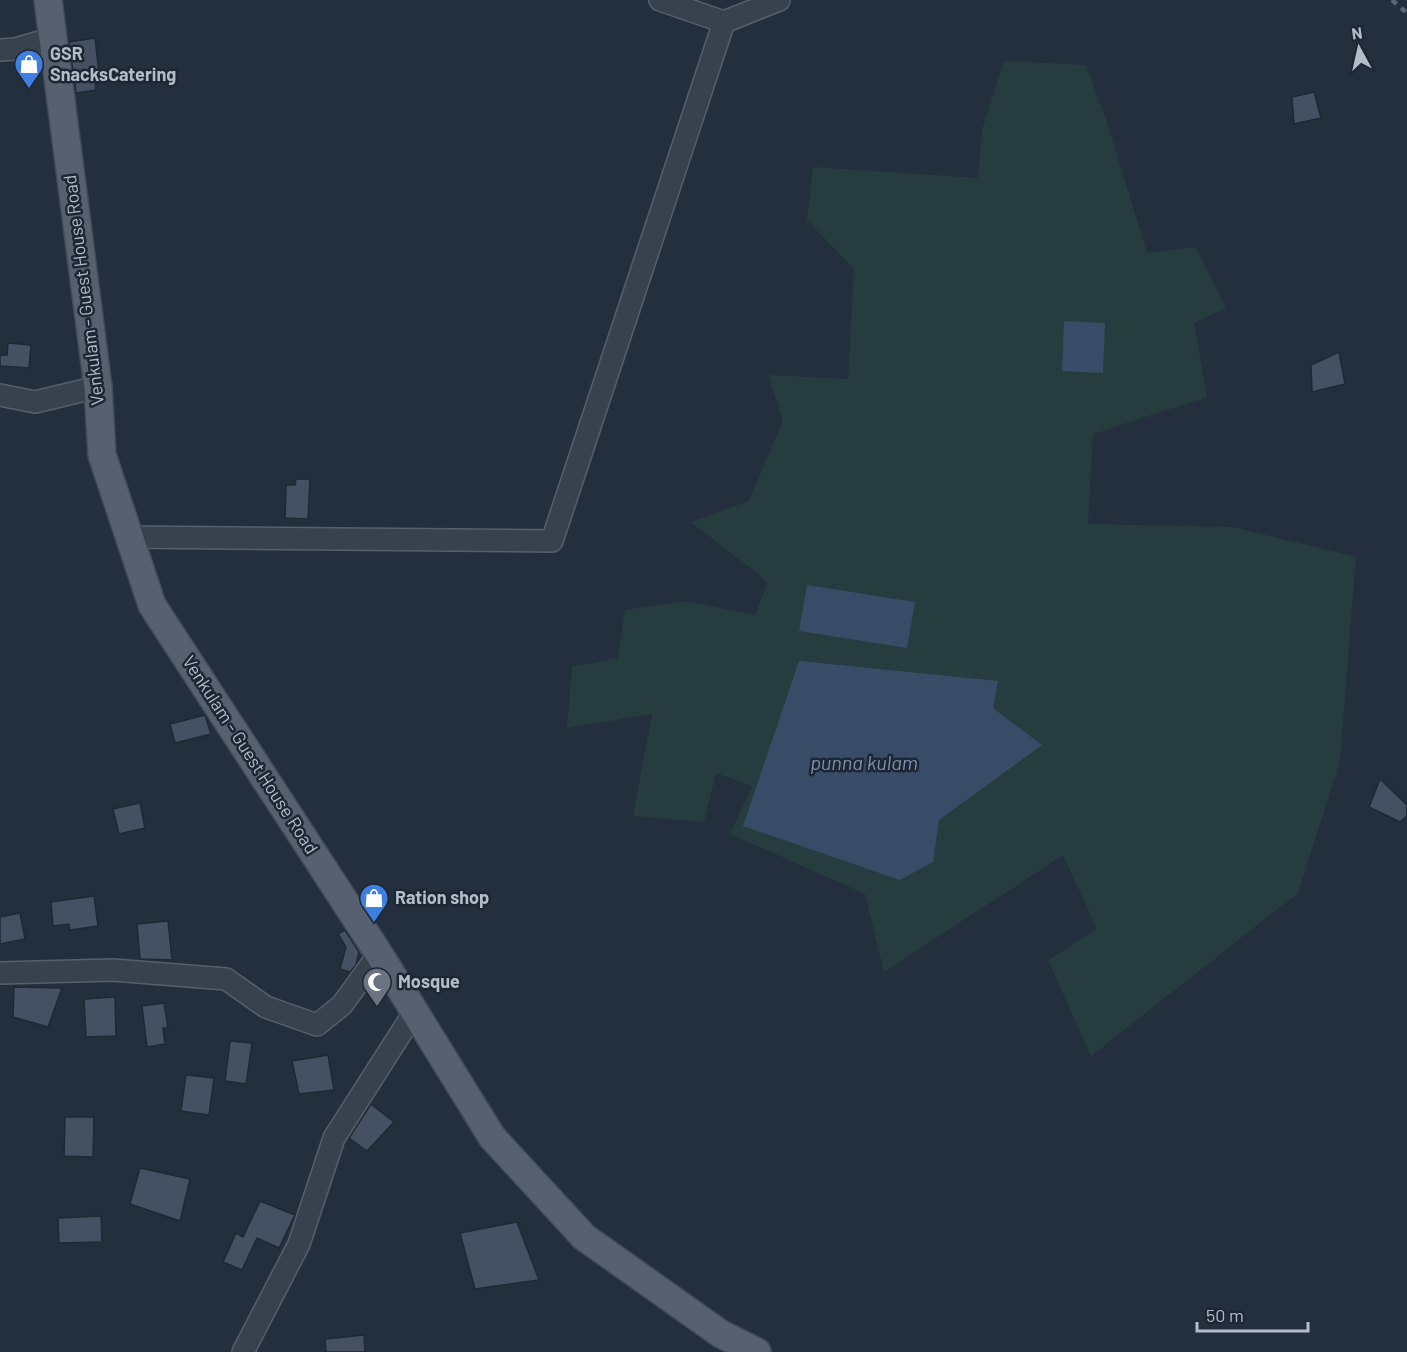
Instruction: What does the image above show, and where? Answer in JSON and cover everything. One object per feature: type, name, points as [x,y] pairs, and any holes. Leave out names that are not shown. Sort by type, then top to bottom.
[{"type":"main road","name":"Venkulam - Guest House Road","points":[[48,0],[98,387],[102,455],[152,605],[379,954],[492,1137],[584,1237],[721,1334],[757,1352]]},
{"type":"street","points":[[660,0],[724,22],[779,0]]},
{"type":"street","points":[[129,537],[552,541],[724,22]]},
{"type":"street","points":[[0,50],[15,49],[53,38]]},
{"type":"street","points":[[0,395],[35,402],[98,387]]},
{"type":"street","points":[[0,973],[113,970],[226,980],[266,1007],[317,1025],[342,1005],[379,954]]},
{"type":"street","points":[[243,1352],[299,1244],[334,1138],[415,1011]]},
{"type":"green space","points":[[1004,61],[1086,65],[1108,125],[1147,253],[1196,247],[1226,308],[1194,323],[1207,397],[1093,434],[1088,524],[1233,527],[1356,557],[1340,761],[1298,893],[1091,1056],[1048,960],[1097,929],[1063,855],[884,972],[865,894],[730,834],[752,786],[716,773],[704,822],[633,816],[652,714],[567,728],[572,667],[618,658],[625,610],[687,601],[755,615],[768,582],[691,522],[749,501],[783,420],[768,375],[848,379],[854,269],[807,220],[813,167],[978,178],[982,130]]},
{"type":"water","points":[[1064,321],[1105,323],[1103,373],[1062,371]]},
{"type":"water","points":[[807,585],[915,602],[907,648],[799,631]]},
{"type":"water","name":"punna kulam","points":[[799,661],[998,681],[993,708],[1042,745],[939,820],[933,862],[900,880],[743,826]]},
{"type":"building","points":[[95,38],[99,73],[94,74],[96,90],[76,93],[69,42]]},
{"type":"building","points":[[1314,92],[1321,118],[1294,124],[1292,97]]},
{"type":"building","points":[[8,343],[31,345],[29,368],[0,366],[0,355],[7,355]]},
{"type":"building","points":[[1339,352],[1345,384],[1312,392],[1311,365]]},
{"type":"building","points":[[296,479],[310,479],[308,519],[285,518],[286,485],[295,485]]},
{"type":"building","points":[[205,715],[211,734],[175,743],[170,724]]},
{"type":"building","points":[[1380,779],[1407,805],[1407,816],[1400,822],[1369,807]]},
{"type":"building","points":[[140,803],[145,828],[119,834],[113,809]]},
{"type":"building","points":[[94,896],[98,926],[70,930],[69,924],[53,926],[51,902]]},
{"type":"building","points":[[20,913],[25,939],[0,944],[0,917]]},
{"type":"building","points":[[168,921],[172,960],[140,959],[137,924]]},
{"type":"building","points":[[345,930],[359,952],[356,965],[350,972],[340,969],[346,947],[338,934]]},
{"type":"building","points":[[14,987],[62,988],[48,1027],[13,1017]]},
{"type":"building","points":[[115,997],[116,1036],[86,1037],[84,999]]},
{"type":"building","points":[[164,1003],[168,1028],[163,1028],[165,1044],[147,1047],[142,1006]]},
{"type":"building","points":[[230,1041],[252,1043],[246,1084],[225,1081]]},
{"type":"building","points":[[328,1055],[334,1090],[299,1094],[292,1061]]},
{"type":"building","points":[[186,1075],[214,1078],[209,1115],[181,1111]]},
{"type":"building","points":[[371,1104],[394,1122],[367,1151],[349,1138]]},
{"type":"building","points":[[65,1117],[94,1117],[93,1157],[64,1156]]},
{"type":"building","points":[[140,1168],[190,1179],[180,1221],[130,1204]]},
{"type":"building","points":[[260,1201],[295,1215],[279,1248],[257,1238],[242,1270],[223,1262],[236,1233],[243,1237]]},
{"type":"building","points":[[101,1216],[102,1242],[59,1243],[58,1218]]},
{"type":"building","points":[[517,1222],[539,1280],[475,1289],[460,1233]]},
{"type":"building","points":[[364,1335],[365,1352],[326,1352],[325,1339]]},
{"type":"railway","points":[[1392,0],[1407,13]]},
{"type":"place","name":"GSR SnacksCatering","points":[[29,90]]},
{"type":"place","name":"Ration shop","points":[[374,924]]},
{"type":"place","name":"Mosque","points":[[377,1008]]}]
